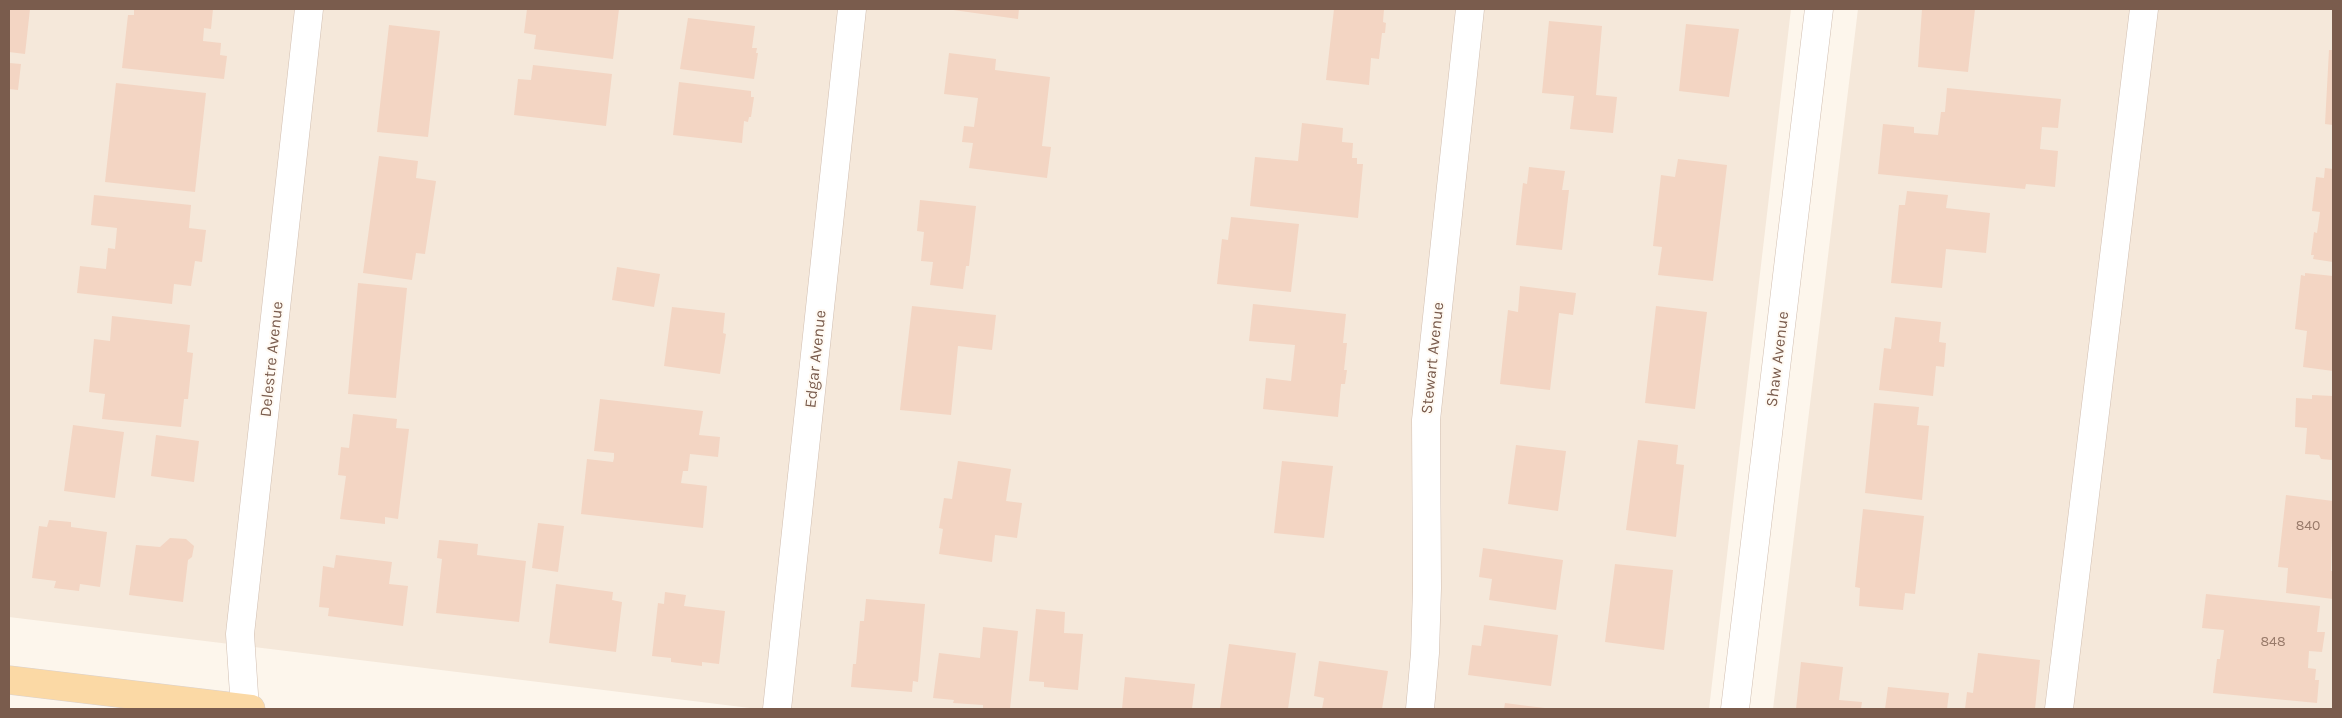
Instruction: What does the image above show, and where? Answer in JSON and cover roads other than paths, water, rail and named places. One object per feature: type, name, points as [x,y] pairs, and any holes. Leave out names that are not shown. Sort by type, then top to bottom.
[{"type":"main road","points":[[9,680],[247,709]]},
{"type":"street","name":"Delestre Avenue","points":[[247,709],[240,634],[309,9]]},
{"type":"street","name":"Edgar Avenue","points":[[777,709],[852,9]]},
{"type":"street","name":"Stewart Avenue","points":[[1420,709],[1426,653],[1426,420],[1470,9]]},
{"type":"street","name":"Shaw Avenue","points":[[1735,709],[1819,9]]},
{"type":"street","points":[[2059,709],[2144,9]]}]
